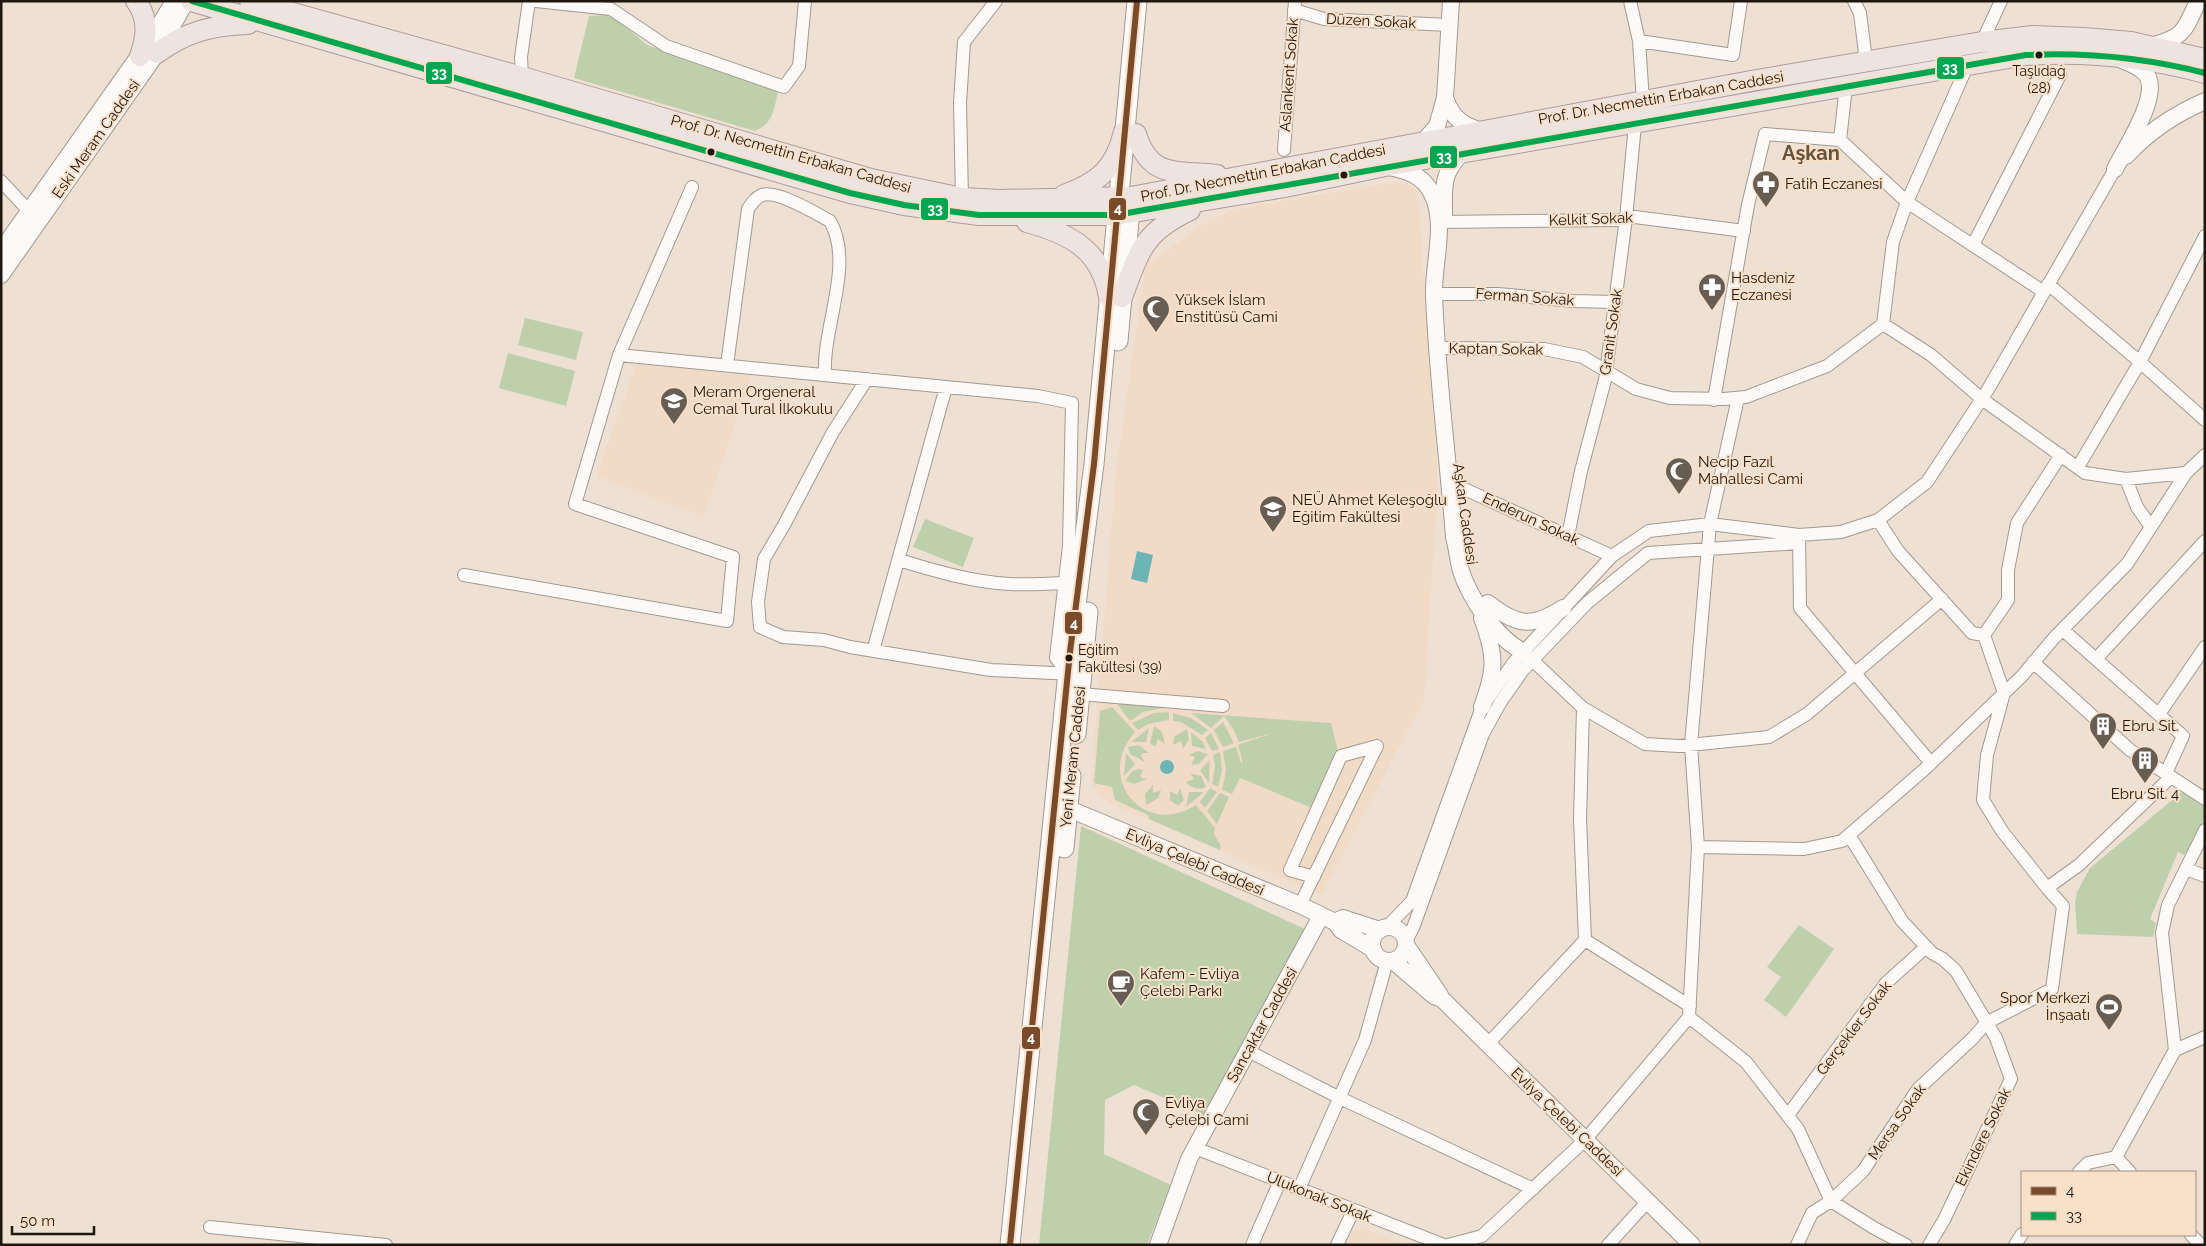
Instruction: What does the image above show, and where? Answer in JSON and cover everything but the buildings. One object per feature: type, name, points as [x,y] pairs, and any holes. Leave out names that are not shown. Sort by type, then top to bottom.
[{"type":"main road","points":[[136,1],[146,25],[145,43],[148,55],[204,28],[232,24],[267,11]]},
{"type":"main road","name":"Prof. Dr. Necmettin Erbakan Caddesi","points":[[191,1],[267,11],[522,77],[871,179],[962,198],[1051,200],[1124,206],[1234,178],[1866,61],[1982,42],[2033,36],[2112,48]]},
{"type":"main road","name":"Prof. Dr. Necmettin Erbakan Caddesi","points":[[250,1],[267,11],[850,193],[927,208],[1006,217],[1207,200],[1285,187],[1385,166],[1635,124],[1968,64],[2041,54],[2112,48]]},
{"type":"main road","name":"Yeni Meram Caddesi","points":[[1023,1245],[1062,806],[1116,297],[1130,133],[1137,1]]},
{"type":"main road","name":"Yeni Meram Caddesi","points":[[1130,133],[1149,1]]},
{"type":"main road","points":[[2112,48],[2151,46],[2205,59]]},
{"type":"main road","points":[[2112,48],[2164,64],[2205,73]]},
{"type":"main road","points":[[1051,200],[1078,190],[1099,177],[1116,158],[1130,133],[1146,158],[1163,169],[1234,178]]},
{"type":"main road","points":[[1006,217],[1053,230],[1076,240],[1098,265],[1116,297],[1148,239],[1164,223],[1207,200]]},
{"type":"main road","name":"Yeni Meram Caddesi","points":[[1010,1245],[1062,806],[1080,694],[1075,674]]},
{"type":"street","name":"Eski Meram Caddesi","points":[[1,251],[29,211],[148,55],[174,1]]},
{"type":"street","name":"Eski Meram Caddesi","points":[[1,275],[186,1]]},
{"type":"street","points":[[522,77],[521,56],[528,1]]},
{"type":"street","points":[[536,1],[611,9],[666,46],[784,87],[799,66],[805,1]]},
{"type":"street","points":[[962,198],[960,103],[964,42],[996,1]]},
{"type":"street","points":[[1422,143],[1437,126],[1446,98],[1450,1]]},
{"type":"street","points":[[1630,1],[1639,41],[1642,102]]},
{"type":"street","points":[[1639,41],[1733,56],[1741,1]]},
{"type":"street","points":[[1854,1],[1860,13],[1866,61]]},
{"type":"street","points":[[1860,13],[1867,1]]},
{"type":"street","points":[[1982,42],[2002,1]]},
{"type":"street","points":[[2151,46],[2179,36],[2188,23],[2198,1]]},
{"type":"street","name":"Düzen Sokak","points":[[1295,6],[1324,19],[1449,25]]},
{"type":"street","name":"Aslankent Sokak","points":[[1284,150],[1295,6]]},
{"type":"street","points":[[1482,707],[1510,667],[1528,656],[1587,603],[1648,553],[1708,549],[1799,539],[1841,532],[1878,520],[1927,482],[1982,399],[2115,169],[2147,106],[2151,88],[2148,77],[2143,71],[2112,48]]},
{"type":"street","points":[[1968,64],[1906,202],[1893,242],[1883,324],[1931,356],[1982,399],[2085,473],[2126,479],[2186,473]]},
{"type":"street","points":[[1973,244],[2060,75]]},
{"type":"street","points":[[1840,140],[1846,86]]},
{"type":"street","points":[[1446,98],[1453,116],[1460,123],[1482,132]]},
{"type":"street","points":[[2115,169],[2133,149],[2160,126],[2205,101]]},
{"type":"street","name":"Granit Sokak","points":[[1568,536],[1606,373],[1626,218],[1635,124]]},
{"type":"street","points":[[1714,400],[1744,231],[1765,134],[1840,140],[1906,202],[2046,288],[2140,362],[2205,420]]},
{"type":"street","name":"Aşkan Caddesi","points":[[1462,153],[1448,169],[1444,179],[1439,294],[1455,486],[1472,569],[1483,605],[1518,640],[1528,656]]},
{"type":"street","name":"Aşkan Caddesi","points":[[1385,166],[1409,172],[1425,183],[1436,202],[1441,222]]},
{"type":"street","points":[[1,181],[29,211]]},
{"type":"street","points":[[464,575],[727,621],[734,557],[575,504],[619,354],[692,187]]},
{"type":"street","points":[[726,365],[748,209],[753,201],[762,195],[773,194],[830,221],[840,248],[838,274],[824,357],[825,375]]},
{"type":"street","name":"Kelkit Sokak","points":[[1441,222],[1635,217],[1744,231]]},
{"type":"street","points":[[2078,467],[2140,362],[2205,236]]},
{"type":"street","name":"Ferman Sokak","points":[[1439,294],[1498,294],[1574,301],[1616,302]]},
{"type":"street","name":"Kaptan Sokak","points":[[1444,348],[1544,349],[1583,358],[1636,389],[1670,398],[1714,400],[1746,398],[1827,366],[1883,324]]},
{"type":"street","points":[[619,354],[1038,396],[1072,403],[1069,546],[1056,658],[1075,674]]},
{"type":"street","points":[[866,379],[833,432],[764,559],[758,602],[760,627],[784,636],[824,640],[873,651],[991,670],[1075,674]]},
{"type":"street","points":[[873,651],[946,387]]},
{"type":"street","points":[[1453,1244],[1482,1236],[1585,1140],[1689,1012],[1698,847],[1691,745],[1710,524],[1738,398]]},
{"type":"street","points":[[1984,635],[2008,600],[2008,570],[2017,523],[2061,455]]},
{"type":"street","points":[[1698,847],[1804,849],[1842,842],[1931,763],[2004,693],[2127,564],[2186,473],[2205,456]]},
{"type":"street","points":[[2126,479],[2136,507],[2151,527]]},
{"type":"street","name":"Enderun Sokak","points":[[1455,486],[1612,556]]},
{"type":"street","points":[[1878,520],[1898,551],[1972,633],[1984,635]]},
{"type":"street","points":[[1299,1189],[1365,1040],[1390,961],[1402,955],[1413,928],[1483,734],[1528,656],[1563,608],[1612,556],[1648,531],[1710,524],[1799,539]]},
{"type":"street","points":[[1799,539],[1800,608],[1931,763]]},
{"type":"street","points":[[2096,659],[2205,541]]},
{"type":"street","points":[[899,560],[954,576],[985,581],[1010,584],[1064,583]]},
{"type":"street","points":[[1528,656],[1583,708],[1645,744],[1691,745],[1769,737],[1806,714],[1942,600]]},
{"type":"street","points":[[1483,605],[1526,622],[1544,620],[1563,608]]},
{"type":"street","points":[[1390,961],[1377,956],[1373,949],[1373,940],[1412,900],[1493,678],[1494,658],[1483,605]]},
{"type":"street","points":[[1984,635],[2004,693],[1987,755],[1983,800],[2002,831],[2047,888],[2079,865],[2169,775],[2184,736],[2063,630]]},
{"type":"street","points":[[2159,714],[2205,647]]},
{"type":"street","points":[[2033,662],[2130,750],[2205,799]]},
{"type":"street","points":[[1080,694],[1223,706]]},
{"type":"street","points":[[1487,1045],[1585,940],[1580,820],[1583,708]]},
{"type":"street","points":[[1300,905],[1314,877],[1377,746],[1341,756],[1290,870],[1314,877]]},
{"type":"street","name":"Evliya Çelebi Caddesi","points":[[1062,806],[1300,905],[1328,919],[1341,930],[1373,949]]},
{"type":"street","points":[[2116,1158],[2175,1050],[2162,933],[2168,905],[2205,830]]},
{"type":"street","name":"Ekindere Sokak","points":[[1849,835],[1902,921],[1926,947],[1956,971],[1996,1038],[2011,1079],[1944,1220],[1929,1245]]},
{"type":"street","points":[[2186,870],[2205,876]]},
{"type":"street","name":"Mersa Sokak","points":[[1796,1245],[1812,1212],[1831,1201],[1863,1171],[1918,1089],[1986,1023],[2052,989],[2063,906],[2047,888]]},
{"type":"street","name":"Evliya Çelebi Caddesi","points":[[1328,919],[1344,918],[1383,929]]},
{"type":"street","name":"Sancaktar Caddesi","points":[[1158,1245],[1195,1148],[1248,1051],[1328,919]]},
{"type":"street","points":[[1383,929],[1399,931],[1406,943]]},
{"type":"street","points":[[1585,940],[1689,1012],[1746,1062],[1798,1129],[1831,1201],[1874,1228],[1906,1245]]},
{"type":"street","name":"Evliya Çelebi Caddesi","points":[[1406,943],[1442,999],[1692,1245]]},
{"type":"street","name":"Gerçekler Sokak","points":[[1788,1115],[1886,983],[1926,947]]},
{"type":"street","name":"Evliya Çelebi Caddesi","points":[[1390,961],[1434,996],[1442,999]]},
{"type":"street","points":[[2175,1050],[2205,1037]]},
{"type":"street","points":[[1248,1051],[1340,1098],[1533,1188]]},
{"type":"street","name":"Ulukonak Sokak","points":[[1195,1148],[1444,1245]]},
{"type":"street","points":[[2080,1171],[2088,1163],[2116,1158]]},
{"type":"street","points":[[2116,1158],[2129,1171]]},
{"type":"street","points":[[1252,1245],[1280,1182]]},
{"type":"street","points":[[1608,1245],[1648,1202]]},
{"type":"street","points":[[1337,1245],[1353,1211]]},
{"type":"street","points":[[210,1227],[386,1245]]},
{"type":"street","points":[[2192,1236],[2201,1245]]},
{"type":"shaded area","name":"NEÜ Ahmet Keleşoğlu Eğitim Fakültesi","points":[[1395,182],[1410,185],[1418,191],[1438,485],[1424,700],[1321,895],[1116,806],[1101,797],[1091,783],[1116,471],[1146,259],[1154,260],[1201,225],[1236,209]]},
{"type":"shaded area","name":"Meram Orgeneral Cemal Tural İlkokulu","points":[[637,361],[752,375],[703,517],[597,476]]},
{"type":"shaded area","points":[[1363,1228],[1404,1245],[1346,1245],[1353,1230]]},
{"type":"green space","points":[[606,15],[618,20],[647,45],[774,88],[778,92],[774,110],[769,120],[755,131],[574,78],[589,16]]},
{"type":"green space","points":[[525,318],[583,332],[576,360],[518,345]]},
{"type":"green space","points":[[508,353],[575,371],[566,406],[499,388]]},
{"type":"green space","points":[[925,519],[974,538],[963,567],[913,547]]},
{"type":"green space","points":[[1126,702],[1152,704],[1163,708],[1143,712],[1130,721],[1117,704]]},
{"type":"green space","points":[[1112,707],[1135,732],[1124,750],[1120,768],[1123,784],[1131,798],[1143,809],[1159,814],[1177,813],[1196,805],[1215,828],[1214,834],[1221,846],[1220,850],[1149,819],[1148,815],[1115,800],[1112,787],[1094,783],[1100,711]]},
{"type":"green space","points":[[1169,712],[1169,720],[1148,724],[1138,730],[1132,723],[1154,713]]},
{"type":"green space","points":[[1173,713],[1191,718],[1208,730],[1202,735],[1181,722],[1173,721]]},
{"type":"green space","points":[[1191,713],[1331,723],[1338,751],[1312,808],[1240,778],[1232,794],[1222,790],[1226,771],[1223,751],[1236,747],[1241,763],[1243,763],[1238,745],[1273,733],[1239,742],[1224,716],[1211,728]]},
{"type":"green space","points":[[1223,722],[1234,743],[1223,747],[1214,730]]},
{"type":"green space","points":[[1154,726],[1162,732],[1165,744],[1158,739],[1155,747],[1150,743]]},
{"type":"green space","points":[[1149,728],[1146,742],[1131,742]]},
{"type":"green space","points":[[1187,729],[1189,739],[1183,749],[1181,741],[1173,745],[1174,737]]},
{"type":"green space","points":[[1191,732],[1203,742],[1206,749],[1192,746]]},
{"type":"green space","points":[[1211,733],[1219,749],[1212,751],[1205,738]]},
{"type":"green space","points":[[1139,745],[1149,753],[1142,753],[1141,756],[1145,762],[1130,754],[1128,747]]},
{"type":"green space","points":[[1197,751],[1208,754],[1199,764],[1191,765],[1195,757],[1189,755]]},
{"type":"green space","points":[[1220,752],[1222,771],[1218,787],[1212,784],[1215,766],[1213,755]]},
{"type":"green space","points":[[1126,753],[1135,764],[1124,776]]},
{"type":"green space","points":[[1210,760],[1209,783],[1200,770]]},
{"type":"green space","points":[[1143,770],[1140,777],[1147,779],[1134,784],[1125,781],[1132,771]]},
{"type":"green space","points":[[1190,773],[1201,776],[1206,787],[1195,788],[1188,784],[1186,782],[1194,779]]},
{"type":"green space","points":[[1153,785],[1153,793],[1161,790],[1158,798],[1146,805],[1145,794]]},
{"type":"green space","points":[[1180,788],[1184,800],[1178,806],[1170,800],[1170,791],[1177,795]]},
{"type":"green space","points":[[1210,788],[1217,792],[1205,808],[1200,802]]},
{"type":"green space","points":[[1189,792],[1204,792],[1186,807]]},
{"type":"green space","points":[[2182,792],[2205,806],[2204,819],[2189,850],[2184,855],[2178,852],[2150,919],[2156,923],[2153,937],[2077,934],[2075,903],[2077,892],[2090,868]]},
{"type":"green space","points":[[1220,793],[1229,797],[1217,824],[1207,811]]},
{"type":"green space","points":[[1081,826],[1305,929],[1204,1115],[1134,1085],[1105,1100],[1104,1154],[1171,1185],[1147,1245],[1039,1245]]},
{"type":"green space","points":[[1799,925],[1834,949],[1786,1017],[1764,1000],[1781,977],[1767,967]]},
{"type":"water","points":[[1137,551],[1153,555],[1147,583],[1131,579]]},
{"type":"water","points":[[1167,760],[1172,762],[1174,767],[1172,772],[1167,774],[1162,772],[1160,767],[1162,762]]},
{"type":"transit line","name":"33","points":[[192,1],[850,193],[904,205],[979,215],[1116,215],[2026,55],[2071,54],[2116,57],[2161,63],[2205,73]]},
{"type":"transit line","name":"4","points":[[1010,1245],[1070,652],[1094,464],[1137,1]]},
{"type":"place","name":"Taşlıdağ (28)","points":[[2039,55]]},
{"type":"place","name":"Fatih Eczanesi","points":[[1766,208]]},
{"type":"place","name":"Hasdeniz Eczanesi","points":[[1712,311]]},
{"type":"place","name":"Yüksek İslam Enstitüsü Cami","points":[[1156,333]]},
{"type":"place","name":"Meram Orgeneral Cemal Tural İlkokulu","points":[[674,425]]},
{"type":"place","name":"Necip Fazıl Mahallesi Cami","points":[[1679,495]]},
{"type":"place","name":"NEÜ Ahmet Keleşoğlu Eğitim Fakültesi","points":[[1273,533]]},
{"type":"place","name":"Eğitim Fakültesi (39)","points":[[1069,658]]},
{"type":"place","name":"Ebru Sit.","points":[[2103,750]]},
{"type":"place","name":"Ebru Sit. 4","points":[[2145,784]]},
{"type":"place","name":"Kafem - Evliya Çelebi Parkı","points":[[1121,1007]]},
{"type":"place","name":"Spor Merkezi İnşaatı","points":[[2109,1031]]},
{"type":"place","name":"Evliya Çelebi Cami","points":[[1146,1136]]},
{"type":"district","name":"Aşkan","points":[[1811,153]]}]
